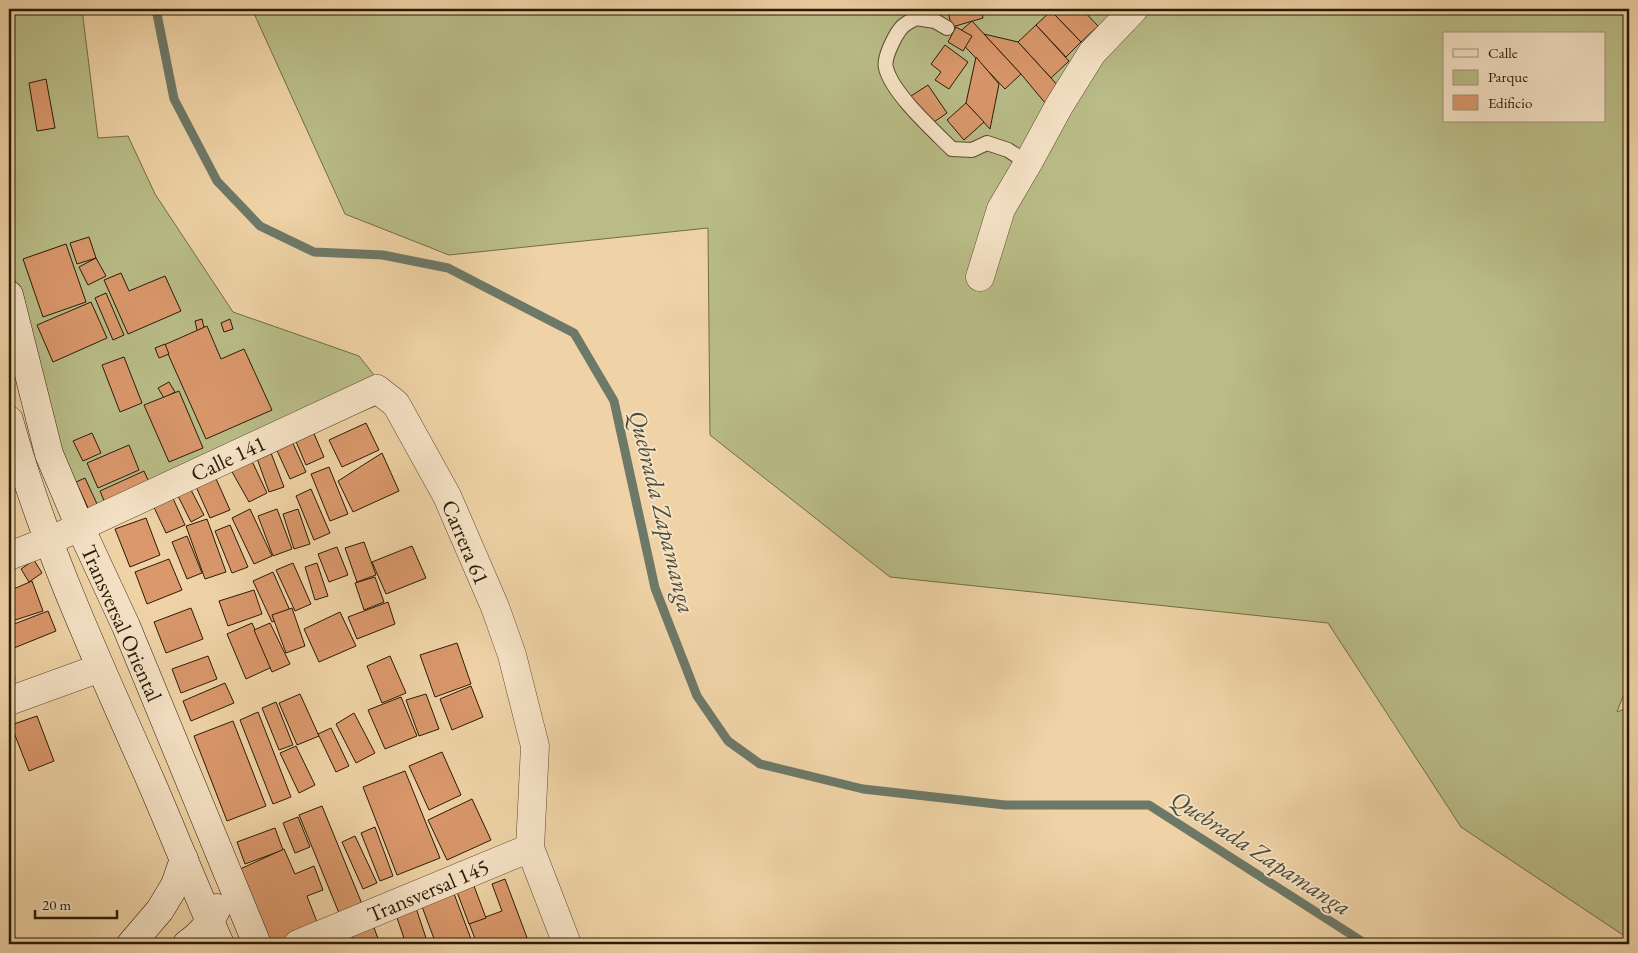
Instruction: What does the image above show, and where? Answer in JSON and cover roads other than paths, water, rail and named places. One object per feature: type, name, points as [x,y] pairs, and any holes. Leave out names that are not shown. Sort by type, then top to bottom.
[{"type":"street","points":[[980,277],[1000,209],[1059,106],[1092,53],[1134,9]]},
{"type":"street","name":"Transversal Oriental","points":[[9,295],[49,454],[80,527],[126,626],[257,944]]},
{"type":"street","name":"Calle 141","points":[[9,556],[48,542],[377,389]]},
{"type":"street","name":"Carrera 61","points":[[377,389],[396,404],[447,496],[495,608],[509,647],[535,746],[530,848]]},
{"type":"street","name":"Transversal Oriental","points":[[9,420],[32,497],[48,542],[100,668],[215,933]]},
{"type":"street","points":[[9,701],[100,668]]},
{"type":"street","points":[[530,848],[568,944]]},
{"type":"street","name":"Transversal 145","points":[[298,944],[530,848]]},
{"type":"street","points":[[131,944],[160,910],[175,885],[184,859]]},
{"type":"street","points":[[187,944],[196,938],[215,933],[227,870]]},
{"type":"lane","points":[[947,28],[936,21],[916,18],[902,27],[887,53],[885,66],[891,82],[927,125],[952,149],[972,150],[987,143],[1008,150],[1028,163]]},
{"type":"waterway","name":"Quebrada Zapamanga","points":[[156,9],[174,99],[217,181],[260,226],[314,252],[383,255],[448,268],[574,333],[614,401],[655,588],[697,696],[728,741],[760,764],[863,789],[1005,805],[1149,805],[1366,944]]}]
